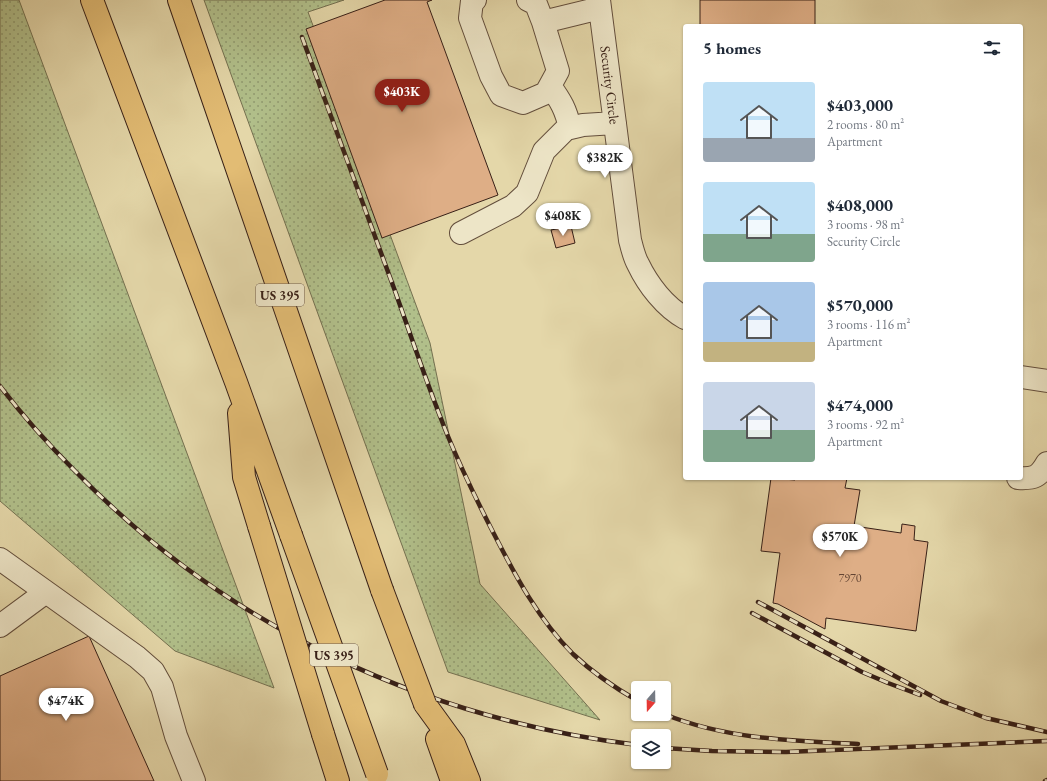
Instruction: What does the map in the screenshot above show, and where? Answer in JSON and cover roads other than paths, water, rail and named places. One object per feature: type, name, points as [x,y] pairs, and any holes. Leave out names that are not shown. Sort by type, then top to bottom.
[{"type":"highway","name":"US 395","points":[[92,0],[236,382],[379,777]]},
{"type":"highway","name":"US 395","points":[[179,0],[382,590],[452,781]]},
{"type":"highway","points":[[236,382],[244,476],[338,781]]},
{"type":"highway","points":[[425,704],[454,744],[469,781]]},
{"type":"street","points":[[475,0],[472,1],[470,18],[491,76],[501,94],[523,103],[546,93],[558,71],[536,4],[528,0]]},
{"type":"street","points":[[543,22],[599,4]]},
{"type":"street","name":"Security Circle","points":[[599,4],[630,240],[637,263],[648,283],[664,302],[683,316]]},
{"type":"street","points":[[550,86],[562,102],[567,113],[570,128]]},
{"type":"street","points":[[461,233],[513,206],[527,193],[544,151],[566,129],[583,125],[615,123]]},
{"type":"street","points":[[1023,377],[1047,381]]},
{"type":"street","points":[[1023,478],[1030,479],[1041,473],[1047,463]]},
{"type":"street","points":[[0,559],[153,671],[162,687],[176,736],[194,781]]},
{"type":"street","points":[[0,626],[46,592]]},
{"type":"railway","points":[[302,37],[440,416],[452,447],[488,522],[529,597],[549,627],[580,661],[612,685],[631,697]]},
{"type":"railway","points":[[0,386],[55,451],[134,526],[196,576],[263,619],[332,656],[405,688],[481,713],[558,732],[631,744]]},
{"type":"railway","points":[[758,602],[941,701],[986,718],[1047,732]]},
{"type":"railway","points":[[752,613],[862,672],[920,695]]},
{"type":"railway","points":[[671,716],[711,729],[735,734],[808,742],[858,744]]},
{"type":"railway","points":[[671,748],[712,751],[786,752],[1047,741]]}]
